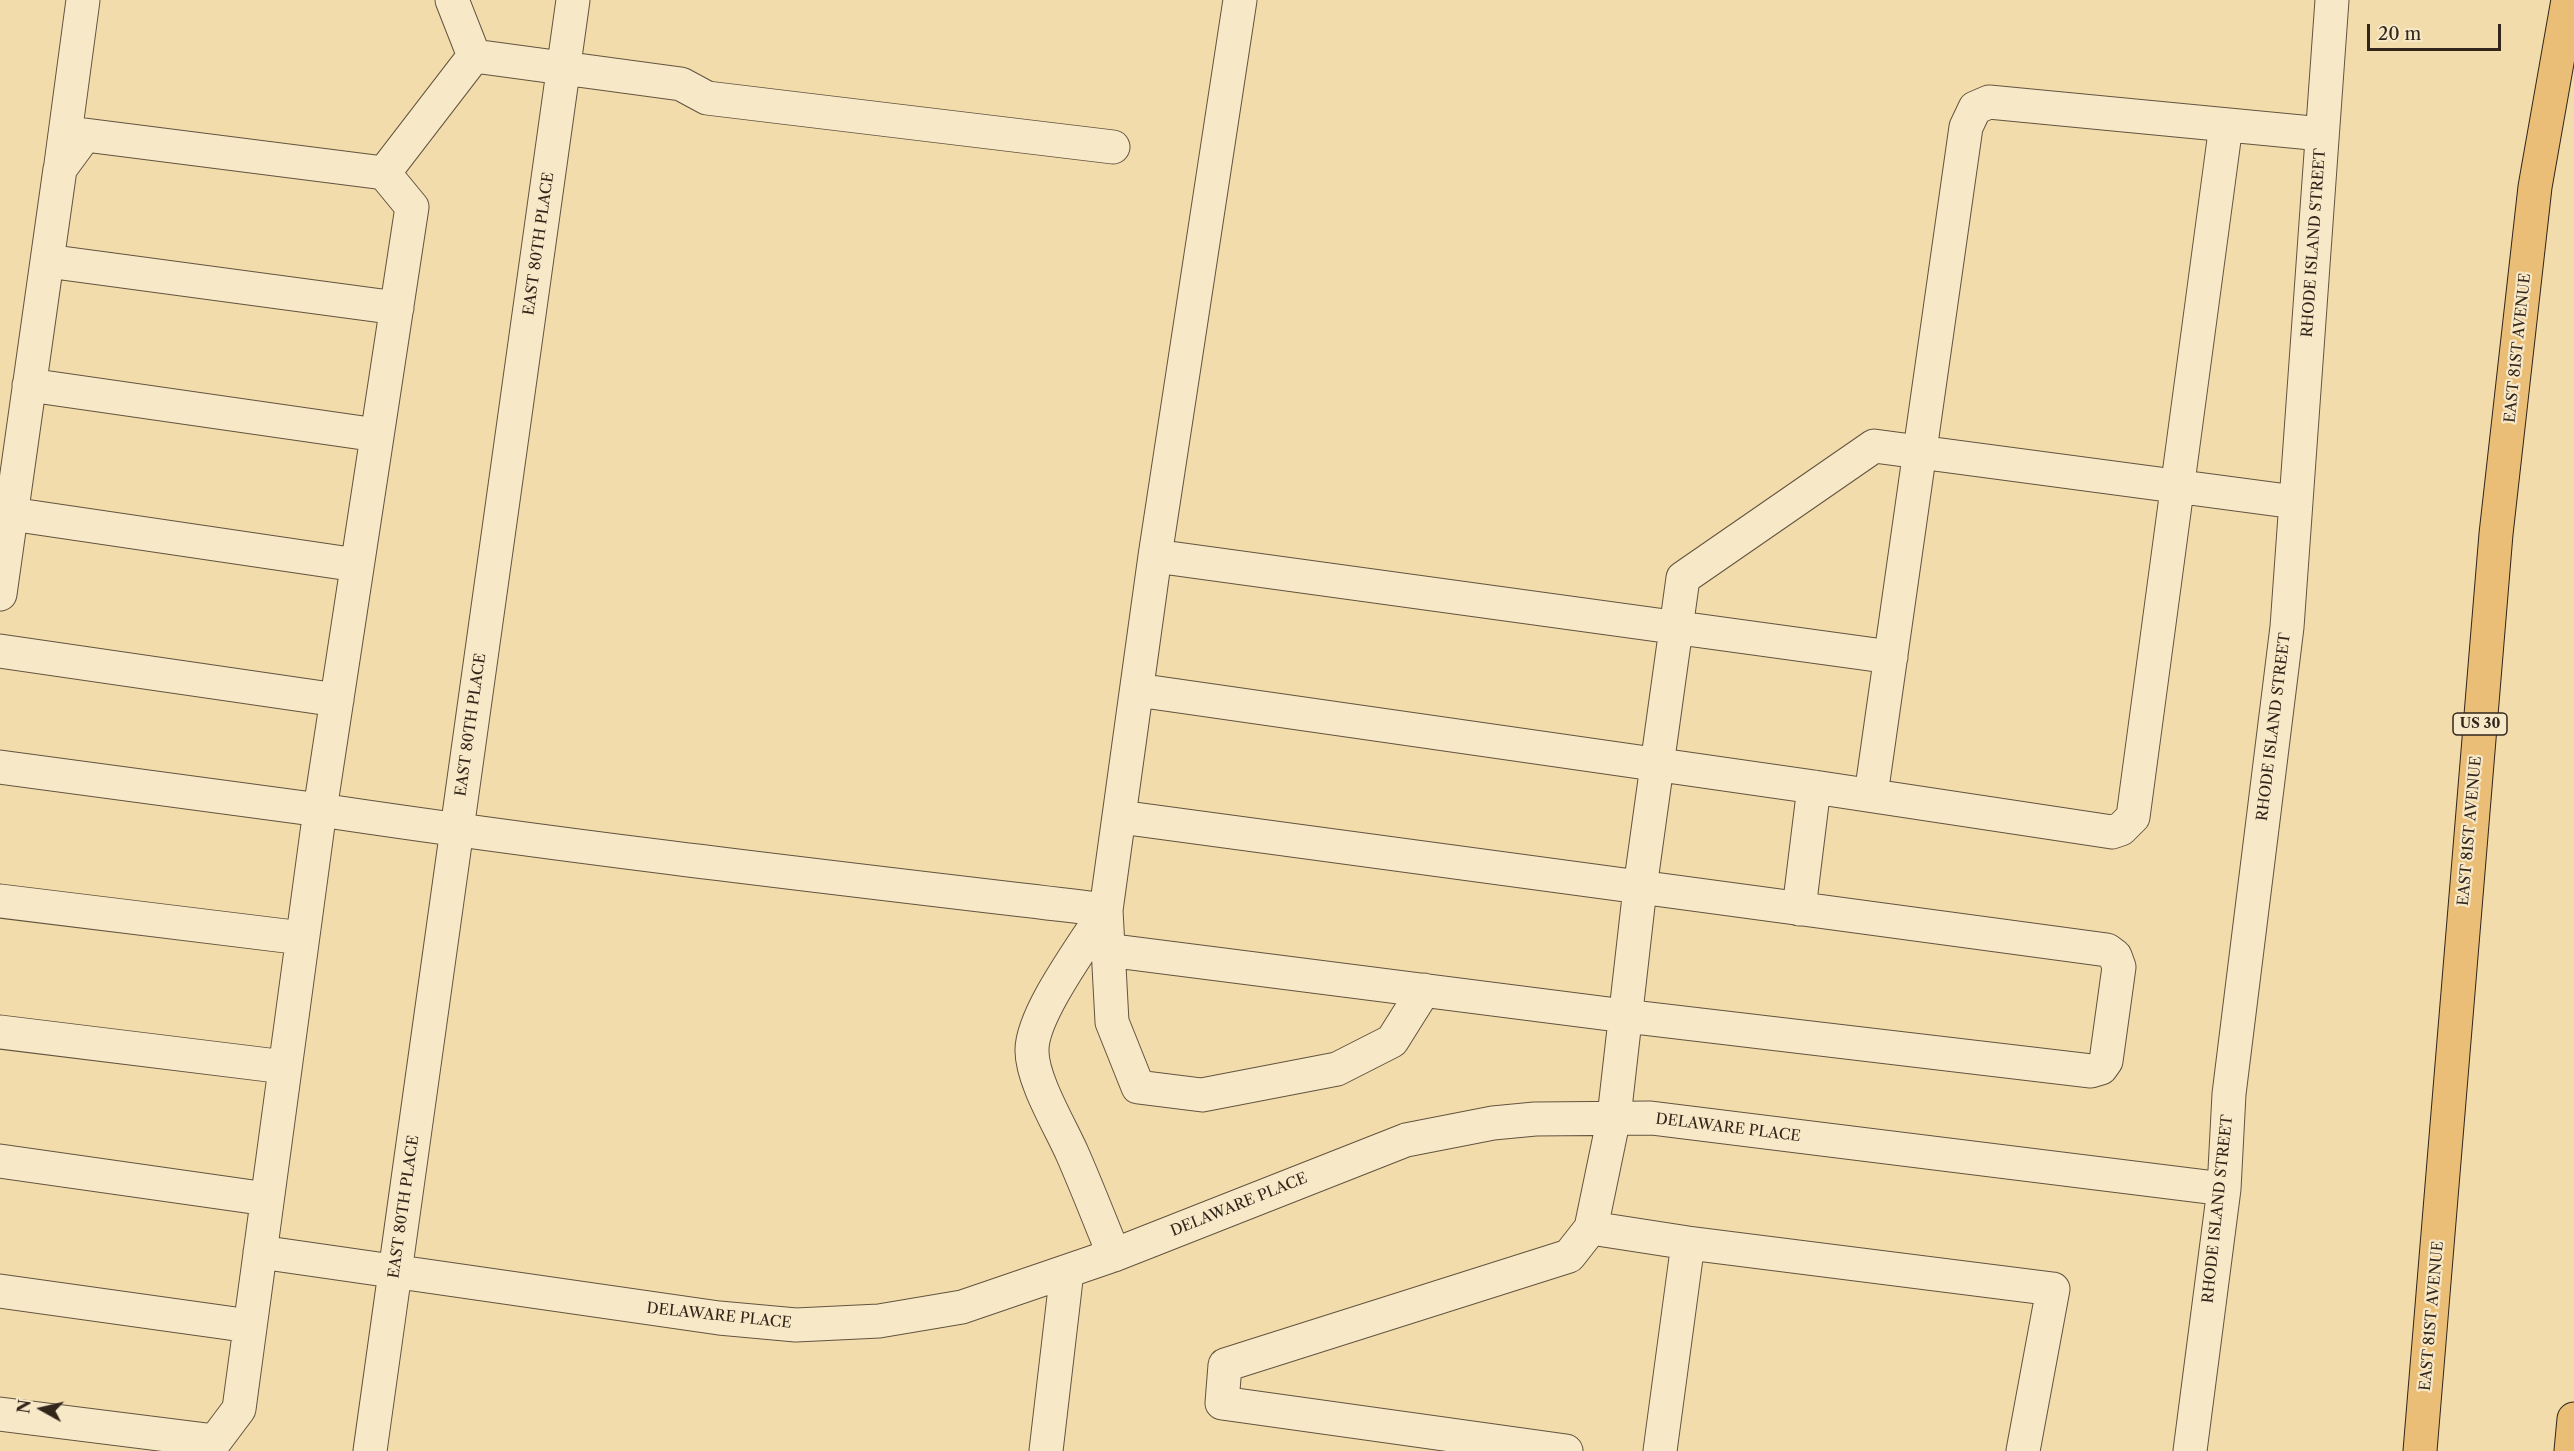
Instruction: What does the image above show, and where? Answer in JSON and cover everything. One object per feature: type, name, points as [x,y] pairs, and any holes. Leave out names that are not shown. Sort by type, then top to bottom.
[{"type":"main road","name":"EAST 81ST AVENUE","points":[[2420,1451],[2496,534],[2535,187],[2568,0]]},
{"type":"main road","points":[[2571,1451],[2574,1419]]},
{"type":"street","points":[[0,594],[84,0]]},
{"type":"street","points":[[452,0],[474,56]]},
{"type":"street","name":"EAST 80TH PLACE","points":[[370,1451],[573,0]]},
{"type":"street","points":[[1240,0],[1155,556],[1106,910],[1112,1022],[1138,1088],[1202,1095],[1337,1069],[1392,1041],[1424,990]]},
{"type":"street","name":"RHODE ISLAND STREET","points":[[2190,1451],[2223,1189],[2229,1094],[2287,627],[2332,0]]},
{"type":"street","points":[[384,173],[474,56]]},
{"type":"street","points":[[474,56],[681,84],[707,98],[1113,147]]},
{"type":"street","points":[[1871,795],[1922,452],[1966,127],[1975,108],[1989,102],[2322,134]]},
{"type":"street","points":[[1137,690],[1871,795],[2112,832],[2121,829],[2133,817],[2226,125]]},
{"type":"street","points":[[0,1414],[215,1441],[239,1409],[320,810],[412,207],[384,173],[85,135],[60,169]]},
{"type":"street","points":[[47,261],[397,308]]},
{"type":"street","points":[[29,385],[377,435]]},
{"type":"street","points":[[1566,1451],[1222,1403],[1226,1365],[1569,1256],[1591,1228],[1614,1117],[1641,888],[1683,578],[1874,446],[2295,502]]},
{"type":"street","points":[[11,514],[357,566]]},
{"type":"street","points":[[1155,556],[1891,657]]},
{"type":"street","points":[[0,651],[337,700]]},
{"type":"street","points":[[0,767],[456,830],[1106,910]]},
{"type":"street","points":[[1800,909],[1814,787]]},
{"type":"street","points":[[1107,950],[1626,1016],[2091,1071],[2101,1068],[2106,1061],[2119,967],[2115,956],[2107,950],[1120,817]]},
{"type":"street","points":[[0,901],[302,938]]},
{"type":"street","points":[[1106,910],[1066,973],[1037,1026],[1032,1051],[1039,1080],[1114,1255]]},
{"type":"street","points":[[0,1032],[285,1067]]},
{"type":"street","name":"DELAWARE PLACE","points":[[260,1252],[395,1274],[719,1318],[796,1325],[836,1324],[922,1315],[962,1307],[1114,1255],[1406,1140],[1493,1123],[1545,1118],[1651,1118],[2223,1189]]},
{"type":"street","points":[[0,1161],[267,1199]]},
{"type":"street","points":[[1591,1228],[1688,1243],[2053,1289],[2023,1451]]},
{"type":"street","points":[[1660,1451],[1688,1243]]},
{"type":"street","points":[[1046,1451],[1067,1271]]},
{"type":"street","points":[[0,1291],[250,1326]]}]
